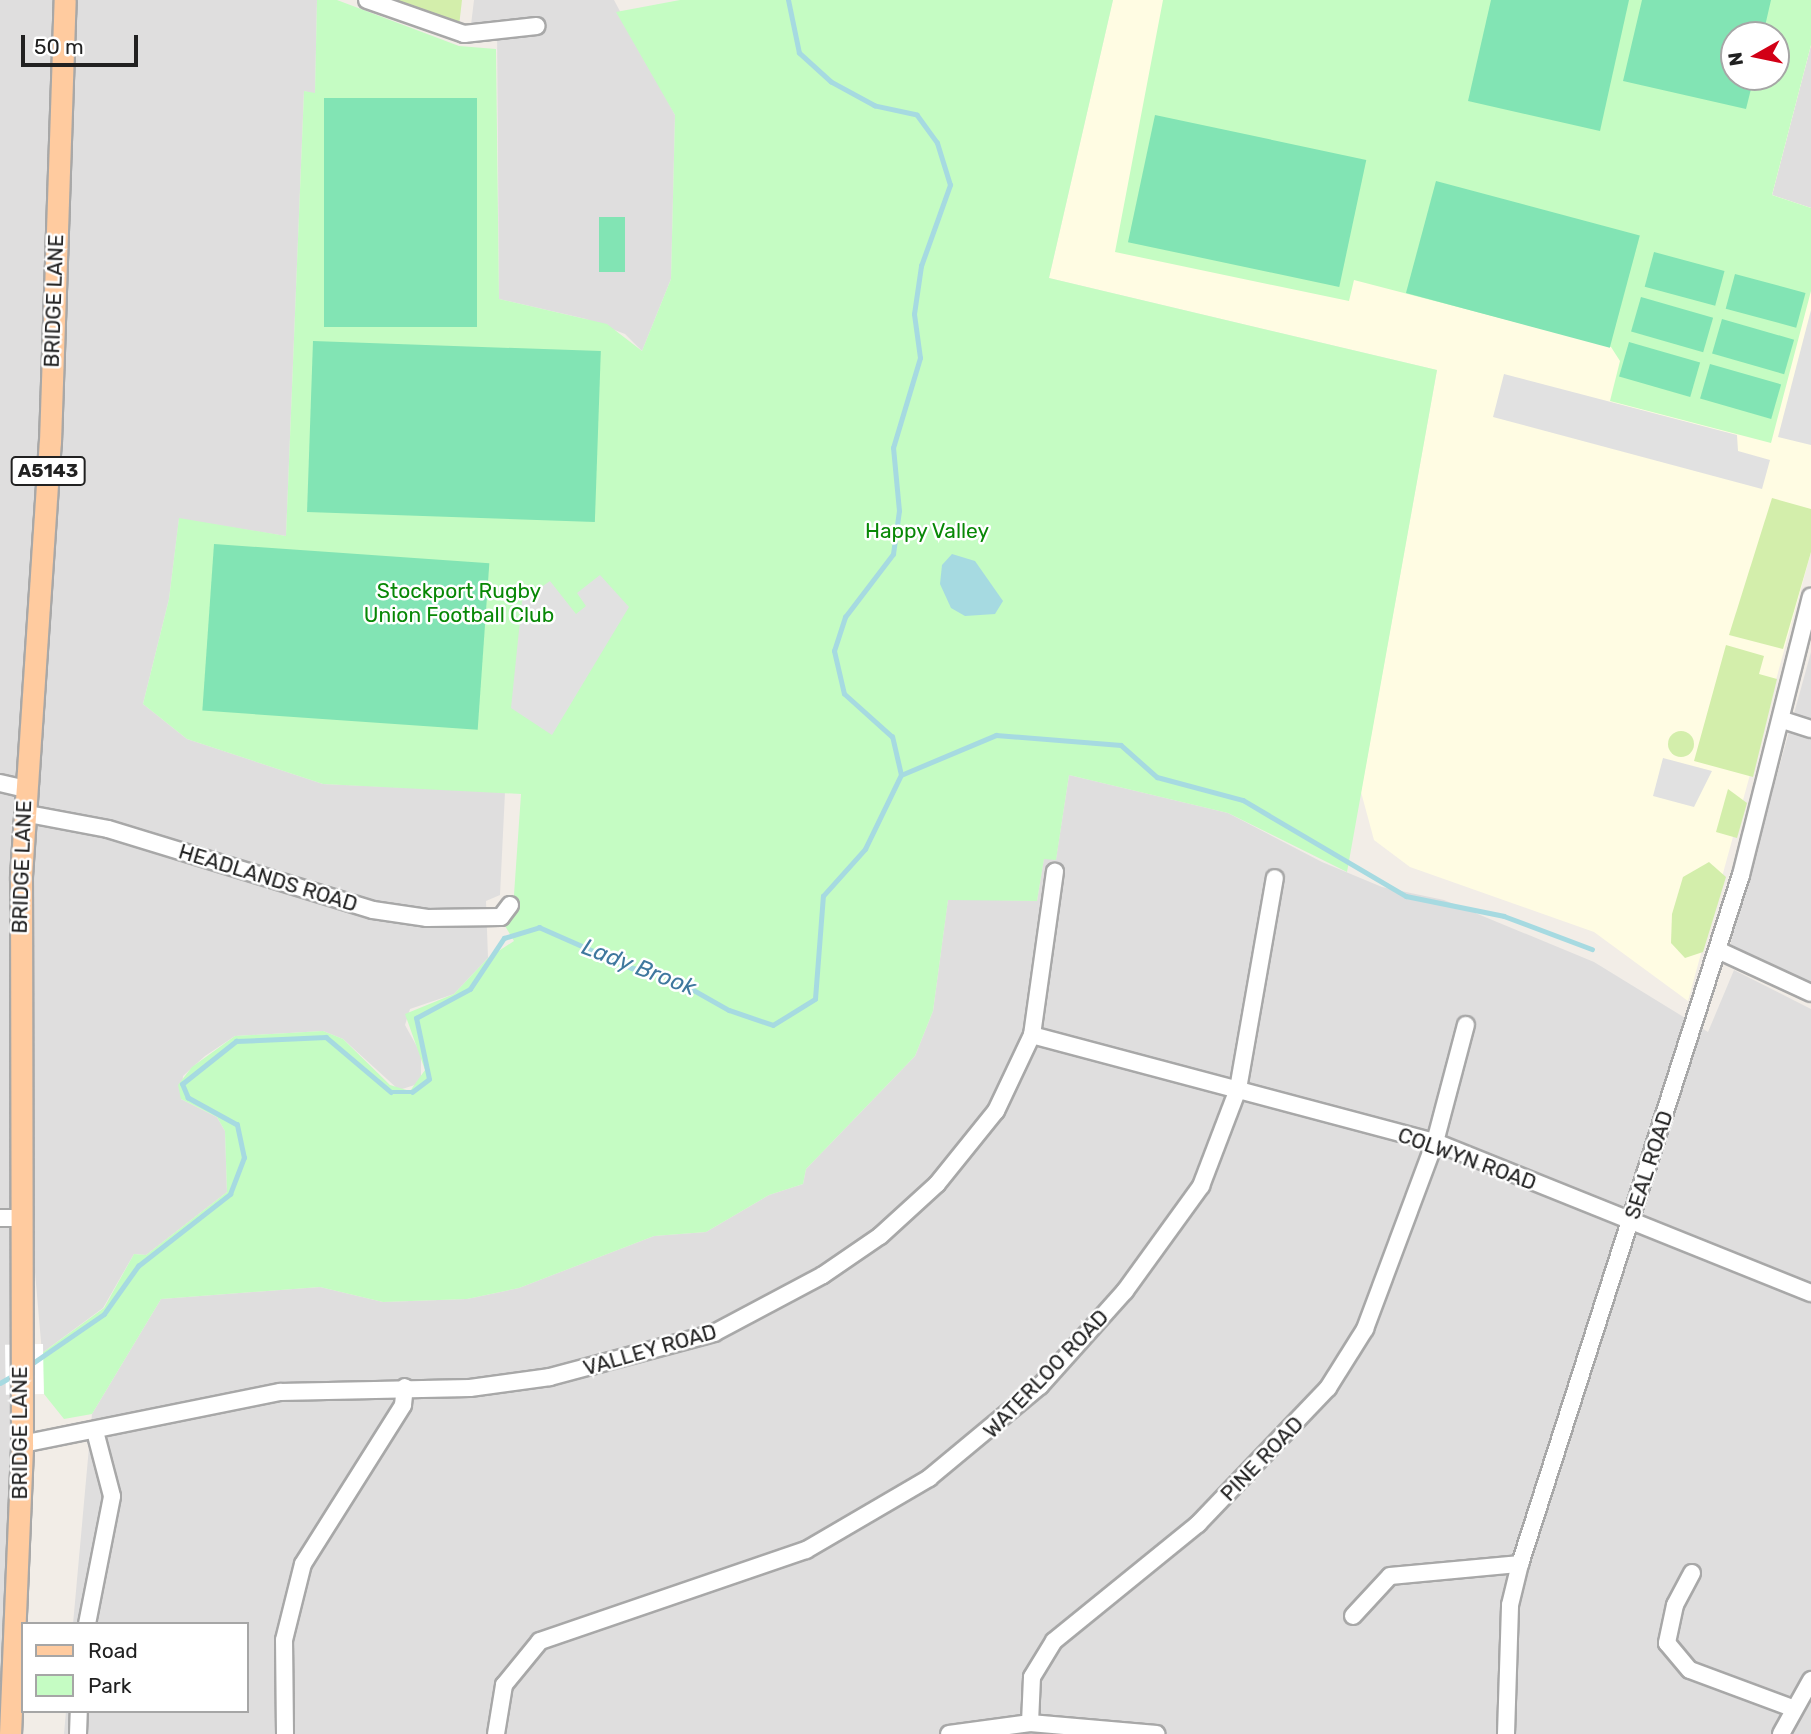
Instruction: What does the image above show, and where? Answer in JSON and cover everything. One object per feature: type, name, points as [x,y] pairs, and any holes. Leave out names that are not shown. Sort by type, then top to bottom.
[{"type":"main road","name":"BRIDGE LANE","points":[[10,1734],[22,1444],[20,1345],[10,1218],[23,813],[50,442],[65,0]]},
{"type":"street","points":[[367,0],[464,34],[537,26]]},
{"type":"street","name":"SEAL ROAD","points":[[1506,1734],[1510,1605],[1520,1564],[1718,950],[1783,720],[1811,597]]},
{"type":"street","points":[[1783,720],[1811,729]]},
{"type":"street","points":[[0,783],[25,789]]},
{"type":"street","name":"HEADLANDS ROAD","points":[[23,813],[108,829],[373,910],[427,918],[500,916],[510,905]]},
{"type":"street","name":"VALLEY ROAD","points":[[22,1444],[280,1392],[517,1382],[669,1349],[735,1324],[823,1275],[880,1236],[962,1156],[996,1111],[1032,1035],[1055,872]]},
{"type":"street","name":"WATERLOO ROAD","points":[[496,1734],[505,1685],[540,1641],[806,1549],[869,1517],[988,1435],[1125,1291],[1184,1214],[1206,1175],[1238,1088],[1275,878]]},
{"type":"street","points":[[1718,950],[1811,993]]},
{"type":"street","name":"PINE ROAD","points":[[1030,1723],[1032,1677],[1054,1641],[1198,1524],[1328,1388],[1365,1329],[1435,1143],[1466,1025]]},
{"type":"street","name":"COLWYN ROAD","points":[[1032,1035],[1238,1088],[1435,1143],[1631,1224],[1811,1293]]},
{"type":"street","points":[[285,1734],[284,1640],[303,1564],[390,1427],[405,1387]]},
{"type":"street","points":[[87,1622],[112,1496],[95,1431]]},
{"type":"street","points":[[1353,1616],[1390,1576],[1520,1564]]},
{"type":"street","points":[[1692,1573],[1675,1605],[1667,1643],[1690,1670],[1792,1709]]},
{"type":"street","points":[[1781,1734],[1792,1709],[1811,1680]]},
{"type":"street","points":[[78,1734],[79,1713]]},
{"type":"street","points":[[948,1734],[1030,1723],[1157,1734]]},
{"type":"shaded area","points":[[0,0],[65,0],[23,813],[20,1345],[0,1734]]},
{"type":"shaded area","points":[[69,0],[317,0],[315,94],[304,91],[286,536],[179,519],[169,599],[143,704],[187,739],[323,784],[505,792],[500,895],[486,901],[488,958],[454,994],[410,1009],[405,1025],[421,1054],[421,1083],[399,1090],[343,1039],[323,1031],[235,1036],[205,1056],[183,1076],[181,1099],[217,1117],[225,1131],[227,1192],[146,1255],[134,1254],[103,1308],[42,1353],[30,1214],[32,807]]},
{"type":"shaded area","points":[[474,0],[614,0],[675,115],[671,279],[642,351],[625,334],[586,319],[499,299],[497,26],[471,25]]},
{"type":"shaded area","points":[[1113,0],[1811,0],[1811,45],[1772,195],[1811,208],[1811,552],[1688,1001],[1594,932],[1410,867],[1374,840],[1361,792],[1437,370],[1049,278]]},
{"type":"shaded area","points":[[1811,45],[1811,208],[1772,195]]},
{"type":"shaded area","points":[[1811,310],[1811,445],[1778,437]]},
{"type":"shaded area","points":[[1504,374],[1737,435],[1738,451],[1770,460],[1762,489],[1493,417]]},
{"type":"shaded area","points":[[600,575],[629,607],[552,735],[511,708],[522,601],[550,581],[576,614],[586,606],[577,593]]},
{"type":"shaded area","points":[[1811,652],[1811,982],[1730,945]]},
{"type":"shaded area","points":[[1663,758],[1712,771],[1694,807],[1653,796]]},
{"type":"shaded area","points":[[1069,775],[1228,813],[1322,862],[1382,887],[1444,900],[1594,962],[1708,1032],[1734,970],[1811,1009],[1811,1734],[64,1734],[66,1713],[248,1713],[248,1622],[73,1622],[92,1414],[161,1299],[320,1287],[383,1302],[467,1299],[519,1288],[654,1236],[706,1232],[769,1195],[803,1184],[806,1169],[915,1056],[933,1011],[948,899],[1037,901],[1044,858],[1056,859]]},
{"type":"green space","name":"Happy Valley","points":[[317,0],[337,0],[459,46],[496,49],[499,299],[607,324],[642,351],[671,279],[675,115],[616,12],[680,0],[1113,0],[1049,278],[1437,370],[1347,872],[1228,813],[1069,775],[1056,860],[1044,859],[1037,901],[948,900],[933,1011],[915,1056],[806,1169],[803,1184],[769,1195],[706,1232],[654,1236],[519,1288],[467,1299],[383,1302],[320,1287],[161,1299],[92,1414],[64,1419],[44,1394],[42,1353],[104,1308],[134,1254],[146,1255],[227,1192],[225,1131],[217,1117],[181,1099],[178,1085],[192,1067],[235,1036],[323,1031],[343,1039],[390,1085],[410,1091],[425,1070],[405,1014],[454,994],[488,958],[514,941],[502,921],[513,909],[521,794],[323,784],[187,739],[143,704],[169,599],[179,518],[286,536],[304,91],[315,93]]},
{"type":"green space","points":[[382,0],[462,0],[459,26]]},
{"type":"green space","points":[[1163,0],[1811,0],[1811,45],[1772,195],[1811,208],[1811,291],[1771,443],[1610,401],[1620,361],[1611,347],[1354,280],[1349,301],[1115,252]]},
{"type":"green space","points":[[1491,0],[1629,0],[1600,131],[1468,101]]},
{"type":"green space","points":[[1642,0],[1771,0],[1766,21],[1720,21],[1720,91],[1750,91],[1746,109],[1623,81]]},
{"type":"green space","points":[[324,98],[477,98],[477,327],[324,327]]},
{"type":"green space","points":[[1155,115],[1366,160],[1339,287],[1128,242]]},
{"type":"green space","points":[[1436,181],[1640,236],[1610,348],[1406,293]]},
{"type":"green space","points":[[599,217],[625,217],[625,272],[599,272]]},
{"type":"green space","points":[[1654,252],[1725,271],[1715,306],[1645,287]]},
{"type":"green space","points":[[1735,274],[1806,293],[1796,328],[1726,309]]},
{"type":"green space","points":[[1641,297],[1713,318],[1703,352],[1631,332]]},
{"type":"green space","points":[[1722,319],[1794,340],[1784,374],[1712,354]]},
{"type":"green space","points":[[313,341],[601,351],[595,522],[307,512]]},
{"type":"green space","points":[[1629,342],[1700,362],[1690,397],[1619,377]]},
{"type":"green space","points":[[1710,364],[1781,384],[1771,419],[1700,399]]},
{"type":"green space","points":[[1772,498],[1811,509],[1811,552],[1783,649],[1729,635]]},
{"type":"green space","name":"Stockport Rugby Union Football Club","points":[[214,544],[489,563],[478,730],[202,711]]},
{"type":"green space","points":[[1726,645],[1764,656],[1759,674],[1777,679],[1753,777],[1694,761]]},
{"type":"green space","points":[[1681,731],[1690,735],[1694,744],[1690,753],[1681,757],[1672,753],[1668,744],[1672,735]]},
{"type":"green space","points":[[1728,789],[1747,803],[1737,838],[1716,832]]},
{"type":"green space","points":[[1709,862],[1726,877],[1703,952],[1685,958],[1671,943],[1672,914],[1683,877]]},
{"type":"water","points":[[952,554],[975,561],[1003,601],[995,614],[965,616],[951,608],[940,584],[942,565]]},
{"type":"pier","points":[[43,1344],[44,1394],[6,1395],[5,1345]]},
{"type":"waterway","name":"Lady Brook","points":[[27,1367],[104,1314],[138,1266],[230,1194],[244,1158],[237,1125],[188,1098],[182,1084],[236,1041],[326,1037],[391,1092],[412,1092],[429,1079],[416,1018],[470,989],[504,938],[539,927],[632,968],[660,971],[729,1010],[773,1025],[815,999],[823,896],[865,849],[901,775],[892,737],[844,694],[834,651],[845,617],[893,554],[899,511],[893,448],[920,358],[914,314],[921,266],[950,185],[937,143],[917,115],[875,106],[831,82],[799,53],[788,0]]},
{"type":"waterway","points":[[901,775],[996,735],[1121,745],[1157,777],[1243,800],[1406,896],[1504,916],[1592,949]]},
{"type":"waterway","name":"Lady Brook","points":[[0,1383],[14,1375]]}]
